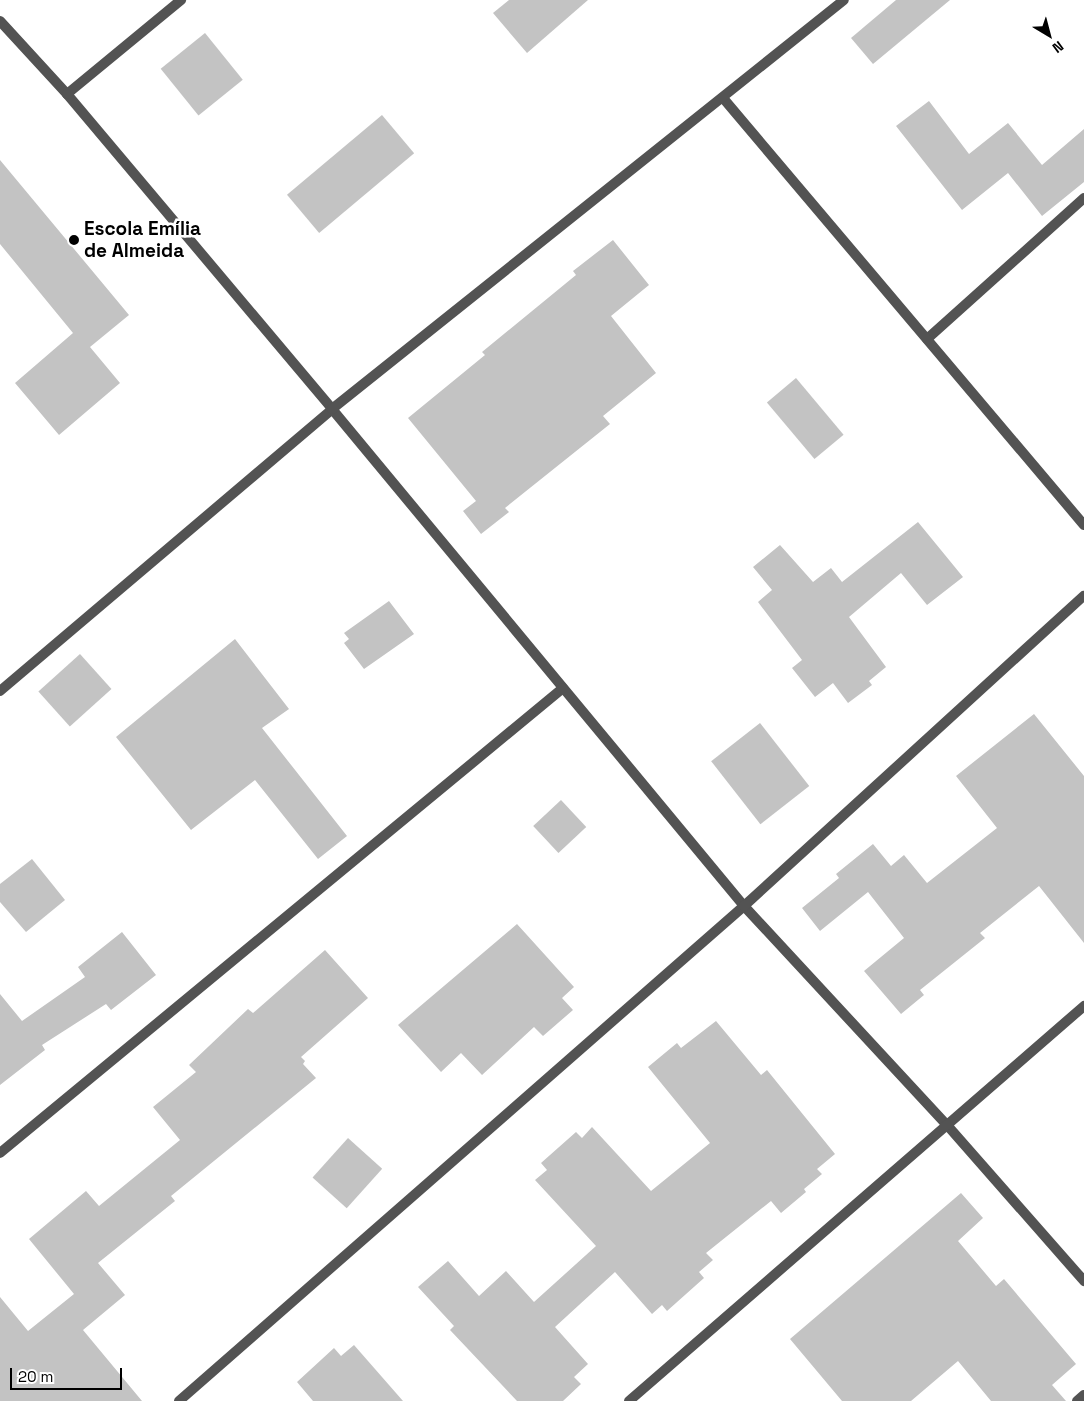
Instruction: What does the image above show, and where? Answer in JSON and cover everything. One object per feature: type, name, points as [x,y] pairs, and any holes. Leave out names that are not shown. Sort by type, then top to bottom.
[{"type":"street","points":[[67,94],[181,0]]},
{"type":"street","points":[[0,691],[332,408],[844,0]]},
{"type":"street","points":[[0,21],[67,94],[332,408],[744,906],[947,1125],[1084,1280]]},
{"type":"street","points":[[723,98],[1084,525]]},
{"type":"street","points":[[927,340],[1084,198]]},
{"type":"street","points":[[178,1401],[744,906],[1084,596]]},
{"type":"street","points":[[0,1153],[564,688]]},
{"type":"street","points":[[629,1401],[1084,1006]]},
{"type":"street","points":[[1077,1401],[1084,1395]]},
{"type":"building","points":[[509,0],[588,0],[527,53],[493,13]]},
{"type":"building","points":[[896,0],[950,0],[873,64],[851,38]]},
{"type":"building","points":[[205,33],[243,80],[198,116],[161,69]]},
{"type":"building","points":[[929,101],[969,154],[1008,123],[1042,165],[1084,129],[1084,182],[1042,216],[1008,173],[962,210],[896,126]]},
{"type":"building","points":[[382,115],[414,153],[319,233],[287,195]]},
{"type":"building","points":[[0,160],[129,315],[90,347],[120,383],[59,435],[15,383],[73,333],[0,244]]},
{"type":"building","points":[[613,240],[649,285],[611,316],[656,373],[603,416],[610,424],[505,508],[509,512],[481,534],[463,511],[476,501],[408,418],[485,355],[482,352],[576,275],[573,271]]},
{"type":"building","points":[[796,378],[844,435],[814,459],[767,402]]},
{"type":"building","points":[[918,522],[963,577],[927,605],[901,573],[849,617],[886,667],[869,681],[872,685],[848,703],[833,683],[815,697],[792,668],[802,660],[758,602],[772,590],[753,567],[780,545],[813,582],[831,568],[842,582]]},
{"type":"building","points":[[389,601],[414,634],[364,669],[344,643],[349,639],[344,633]]},
{"type":"building","points":[[235,639],[289,709],[262,728],[347,836],[318,859],[255,780],[191,830],[116,737]]},
{"type":"building","points":[[80,654],[111,689],[70,726],[38,691]]},
{"type":"building","points":[[1034,714],[1084,776],[1084,943],[1039,886],[980,933],[985,938],[920,990],[924,995],[901,1014],[864,971],[904,938],[868,892],[820,931],[802,908],[839,878],[836,874],[873,844],[891,866],[904,855],[927,883],[997,828],[956,776]]},
{"type":"building","points":[[760,723],[809,786],[760,824],[711,761]]},
{"type":"building","points":[[561,800],[586,827],[558,853],[533,826]]},
{"type":"building","points":[[32,859],[65,900],[26,932],[0,902],[0,884]]},
{"type":"building","points":[[517,924],[574,987],[562,998],[573,1010],[543,1036],[534,1027],[482,1075],[461,1053],[441,1072],[398,1025]]},
{"type":"building","points":[[122,932],[156,975],[111,1010],[106,1004],[42,1045],[45,1050],[0,1085],[0,994],[22,1021],[85,977],[78,967]]},
{"type":"building","points":[[325,950],[368,998],[301,1057],[305,1061],[303,1064],[316,1078],[171,1196],[175,1201],[98,1263],[125,1295],[83,1330],[142,1401],[0,1401],[0,1297],[28,1331],[74,1294],[29,1239],[86,1191],[99,1206],[180,1140],[153,1107],[196,1072],[189,1065],[248,1009],[253,1013]]},
{"type":"building","points":[[716,1021],[761,1075],[767,1070],[835,1154],[817,1169],[822,1174],[804,1189],[806,1192],[781,1213],[771,1201],[706,1253],[713,1260],[699,1272],[704,1278],[667,1311],[662,1305],[652,1314],[615,1272],[555,1327],[588,1364],[574,1377],[581,1384],[563,1401],[517,1401],[450,1330],[454,1326],[418,1287],[448,1261],[479,1296],[506,1271],[534,1302],[596,1246],[535,1180],[547,1170],[541,1163],[576,1132],[582,1138],[592,1127],[651,1191],[710,1143],[648,1067],[677,1043],[681,1048]]},
{"type":"building","points":[[348,1138],[382,1169],[347,1208],[313,1177]]},
{"type":"building","points":[[961,1193],[983,1218],[958,1241],[996,1286],[1004,1279],[1076,1364],[1052,1385],[1066,1401],[991,1401],[958,1361],[911,1401],[842,1401],[790,1339]]},
{"type":"building","points":[[354,1345],[403,1401],[313,1401],[297,1382],[334,1348],[341,1356]]},
{"type":"place","name":"Escola Emília de Almeida","points":[[74,240]]}]
